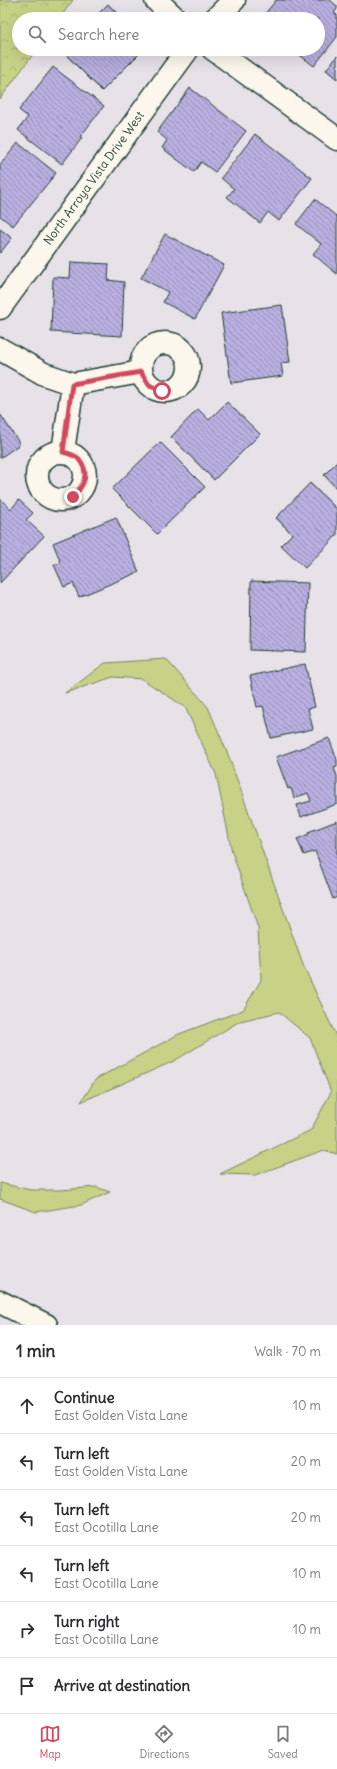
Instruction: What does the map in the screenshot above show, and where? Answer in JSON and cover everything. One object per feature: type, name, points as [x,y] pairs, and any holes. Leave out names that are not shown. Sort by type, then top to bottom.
[{"type":"main road","points":[[156,0],[169,12]]},
{"type":"main road","points":[[222,12],[234,0]]},
{"type":"main road","name":"North Arroya Vista Drive West","points":[[0,308],[183,56]]},
{"type":"main road","points":[[222,56],[337,139]]},
{"type":"main road","points":[[0,349],[44,374],[72,384],[141,372]]},
{"type":"main road","points":[[63,452],[72,384]]},
{"type":"main road","points":[[0,1302],[46,1325]]},
{"type":"green space","points":[[0,0],[73,0],[64,12],[12,12],[12,56],[32,56],[0,99]]},
{"type":"green space","points":[[166,659],[208,707],[229,757],[303,965],[337,1038],[337,1154],[324,1150],[255,1175],[220,1174],[311,1130],[331,1092],[310,1038],[279,1012],[240,1021],[174,1061],[81,1102],[96,1079],[179,1034],[243,1010],[261,980],[258,928],[232,852],[216,774],[185,707],[142,679],[113,677],[65,693],[105,663]]},
{"type":"green space","points":[[0,1183],[31,1190],[61,1190],[96,1187],[110,1192],[81,1205],[36,1212],[0,1199]]},
{"type":"building","points":[[276,0],[330,0],[337,6],[334,13],[337,15],[337,37],[325,52],[325,12],[267,12]]},
{"type":"building","points":[[108,4],[116,12],[100,12]]},
{"type":"building","points":[[67,56],[137,56],[102,91]]},
{"type":"building","points":[[301,56],[322,56],[314,66]]},
{"type":"building","points":[[337,56],[337,79],[326,70]]},
{"type":"building","points":[[53,67],[104,106],[80,137],[82,138],[62,164],[18,130],[28,117],[19,110]]},
{"type":"building","points":[[190,88],[246,131],[215,172],[201,162],[194,172],[162,148],[167,140],[157,132]]},
{"type":"building","points":[[255,134],[312,178],[279,221],[268,212],[260,223],[227,197],[234,189],[221,178]]},
{"type":"building","points":[[18,143],[56,173],[13,226],[0,216],[0,165]]},
{"type":"building","points":[[315,199],[336,216],[337,215],[337,274],[313,254],[321,244],[296,224]]},
{"type":"building","points":[[0,229],[12,238],[0,253]]},
{"type":"building","points":[[165,234],[224,265],[195,319],[163,302],[168,292],[141,278]]},
{"type":"building","points":[[71,262],[109,264],[108,280],[124,282],[122,336],[51,332],[53,277],[70,278]]},
{"type":"building","points":[[282,305],[290,362],[281,363],[283,376],[231,383],[221,313]]},
{"type":"building","points":[[227,402],[260,434],[214,480],[171,437],[198,409],[209,420]]},
{"type":"building","points":[[0,414],[20,444],[0,458]]},
{"type":"building","points":[[160,442],[205,487],[157,534],[112,489]]},
{"type":"building","points":[[337,462],[337,489],[324,475]]},
{"type":"building","points":[[310,483],[337,509],[337,535],[305,568],[281,545],[292,534],[276,518]]},
{"type":"building","points":[[0,499],[11,509],[19,500],[33,513],[26,520],[44,536],[0,583]]},
{"type":"building","points":[[116,517],[139,572],[79,597],[73,583],[64,587],[54,565],[61,563],[53,543]]},
{"type":"building","points":[[251,581],[308,583],[306,652],[250,650]]},
{"type":"building","points":[[305,664],[315,707],[308,709],[313,729],[271,738],[263,706],[257,707],[250,676]]},
{"type":"building","points":[[329,738],[337,760],[337,767],[334,768],[337,776],[337,804],[301,817],[297,805],[311,801],[308,793],[294,798],[291,788],[288,789],[276,757]]},
{"type":"building","points":[[337,821],[337,897],[333,899],[315,851],[304,855],[297,839],[309,834],[308,832]]},
{"type":"route","points":[[73,497],[83,486],[85,471],[77,458],[63,452],[72,384],[141,372],[149,385],[162,391]]}]
